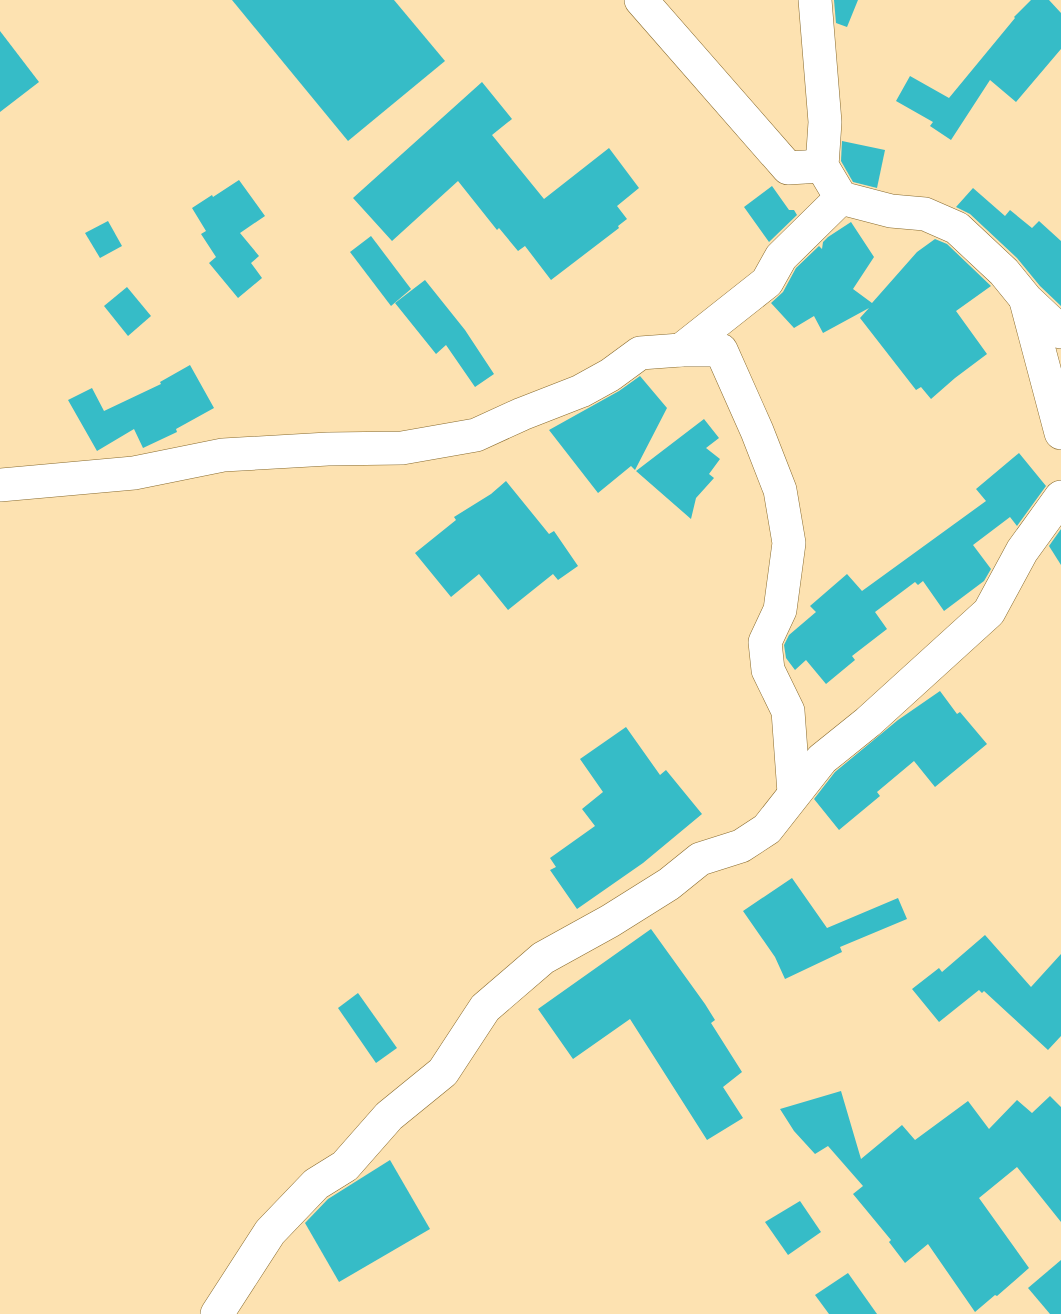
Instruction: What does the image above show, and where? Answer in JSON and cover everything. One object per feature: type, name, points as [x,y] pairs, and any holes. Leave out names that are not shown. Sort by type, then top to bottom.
[{"type":"street","points":[[641,0],[788,168],[822,166]]},
{"type":"street","points":[[814,0],[825,122],[822,166],[840,198],[891,211],[925,214],[957,228],[1004,272],[1026,299],[1061,332]]},
{"type":"street","points":[[721,350],[781,257],[840,198]]},
{"type":"street","points":[[681,350],[766,282]]},
{"type":"street","points":[[1026,299],[1061,433]]},
{"type":"street","points":[[0,485],[134,472],[223,455],[328,449],[402,448],[476,435],[581,391],[610,375],[640,353],[721,350]]},
{"type":"street","points":[[721,350],[780,490],[789,543],[780,610],[765,642],[768,670],[788,711],[794,793]]},
{"type":"street","points":[[217,1314],[270,1232],[316,1184],[345,1166],[390,1116],[443,1072],[485,1008],[543,958],[620,915],[669,884],[700,859],[741,846],[767,829],[822,759],[868,722],[990,612],[1022,551],[1061,497]]},
{"type":"building","points":[[232,0],[394,0],[445,61],[348,141]]},
{"type":"building","points":[[834,0],[858,0],[847,27],[836,23]]},
{"type":"building","points":[[1031,0],[1049,0],[1061,13],[1061,49],[1016,102],[990,80],[951,140],[930,126],[933,122],[896,101],[910,76],[949,98],[1014,17]]},
{"type":"building","points":[[0,31],[39,82],[0,112]]},
{"type":"building","points":[[482,82],[512,119],[492,135],[544,199],[609,148],[639,188],[617,206],[627,219],[618,226],[619,228],[551,280],[525,246],[518,251],[499,228],[497,230],[458,181],[392,241],[353,198]]},
{"type":"building","points":[[842,141],[885,150],[877,188],[853,182],[841,161]]},
{"type":"building","points":[[239,180],[265,216],[240,233],[259,256],[251,263],[262,278],[238,298],[209,263],[216,257],[201,234],[206,231],[192,208]]},
{"type":"building","points":[[772,186],[789,210],[794,210],[797,215],[769,242],[744,207]]},
{"type":"building","points":[[973,188],[1005,216],[1010,210],[1032,228],[1039,221],[1061,241],[1061,306],[1040,286],[1017,258],[970,214],[956,207]]},
{"type":"building","points":[[108,221],[122,246],[100,258],[85,233]]},
{"type":"building","points":[[851,222],[874,257],[853,289],[872,303],[917,252],[935,239],[947,244],[991,286],[956,311],[987,354],[931,399],[921,387],[916,390],[860,318],[869,308],[823,333],[814,316],[794,328],[771,303],[783,292],[796,268],[819,246],[822,249],[823,242],[828,237]]},
{"type":"building","points":[[371,236],[411,289],[391,306],[350,252]]},
{"type":"building","points":[[425,280],[465,330],[494,374],[475,387],[446,345],[436,354],[395,303]]},
{"type":"building","points":[[127,287],[151,316],[128,336],[104,306]]},
{"type":"building","points":[[190,365],[214,408],[176,429],[177,432],[143,448],[134,429],[97,451],[68,400],[92,388],[104,411],[161,384],[160,382]]},
{"type":"building","points":[[640,376],[667,408],[635,470],[631,466],[598,493],[549,430],[619,391]]},
{"type":"building","points":[[704,419],[719,438],[706,448],[720,459],[709,474],[714,478],[696,498],[691,519],[636,471]]},
{"type":"building","points":[[1019,453],[1046,486],[1017,526],[1010,517],[973,545],[991,569],[984,581],[944,611],[923,581],[918,585],[915,582],[875,612],[887,629],[852,656],[855,660],[826,684],[806,660],[795,670],[786,658],[784,645],[789,635],[816,612],[810,606],[847,574],[862,591],[986,501],[976,489]]},
{"type":"building","points":[[506,481],[549,534],[554,531],[578,566],[558,580],[553,574],[508,610],[479,574],[451,597],[415,553],[456,520],[454,517],[491,494]]},
{"type":"building","points":[[1061,529],[1061,565],[1049,546]]},
{"type":"building","points":[[940,691],[957,714],[960,712],[987,744],[935,787],[914,761],[877,792],[880,796],[839,830],[814,799],[835,772],[898,720]]},
{"type":"building","points":[[626,727],[660,775],[666,770],[702,814],[643,863],[577,909],[550,870],[556,867],[550,858],[595,826],[582,809],[603,792],[580,759]]},
{"type":"building","points":[[792,878],[827,928],[898,898],[907,919],[840,947],[842,952],[785,979],[775,957],[743,911]]},
{"type":"building","points":[[651,929],[705,1004],[715,1020],[711,1023],[742,1072],[723,1087],[743,1118],[707,1140],[630,1019],[573,1059],[538,1009]]},
{"type":"building","points":[[985,935],[1031,987],[1061,954],[1061,1036],[1048,1050],[984,991],[982,993],[979,990],[939,1022],[912,989],[939,968],[942,972]]},
{"type":"building","points":[[358,993],[397,1048],[376,1063],[338,1008]]},
{"type":"building","points":[[841,1091],[861,1159],[902,1125],[915,1140],[968,1101],[989,1129],[1017,1100],[1032,1113],[1050,1096],[1061,1107],[1061,1222],[1017,1167],[979,1198],[1029,1268],[975,1312],[928,1244],[905,1263],[889,1242],[891,1240],[853,1194],[863,1186],[828,1146],[815,1154],[794,1131],[780,1109]]},
{"type":"building","points":[[390,1160],[430,1229],[339,1282],[305,1223],[328,1199]]},
{"type":"building","points":[[800,1201],[821,1232],[788,1255],[765,1222]]},
{"type":"building","points":[[1061,1260],[1061,1314],[1050,1314],[1028,1288]]},
{"type":"building","points":[[848,1273],[877,1314],[829,1314],[815,1295]]}]
